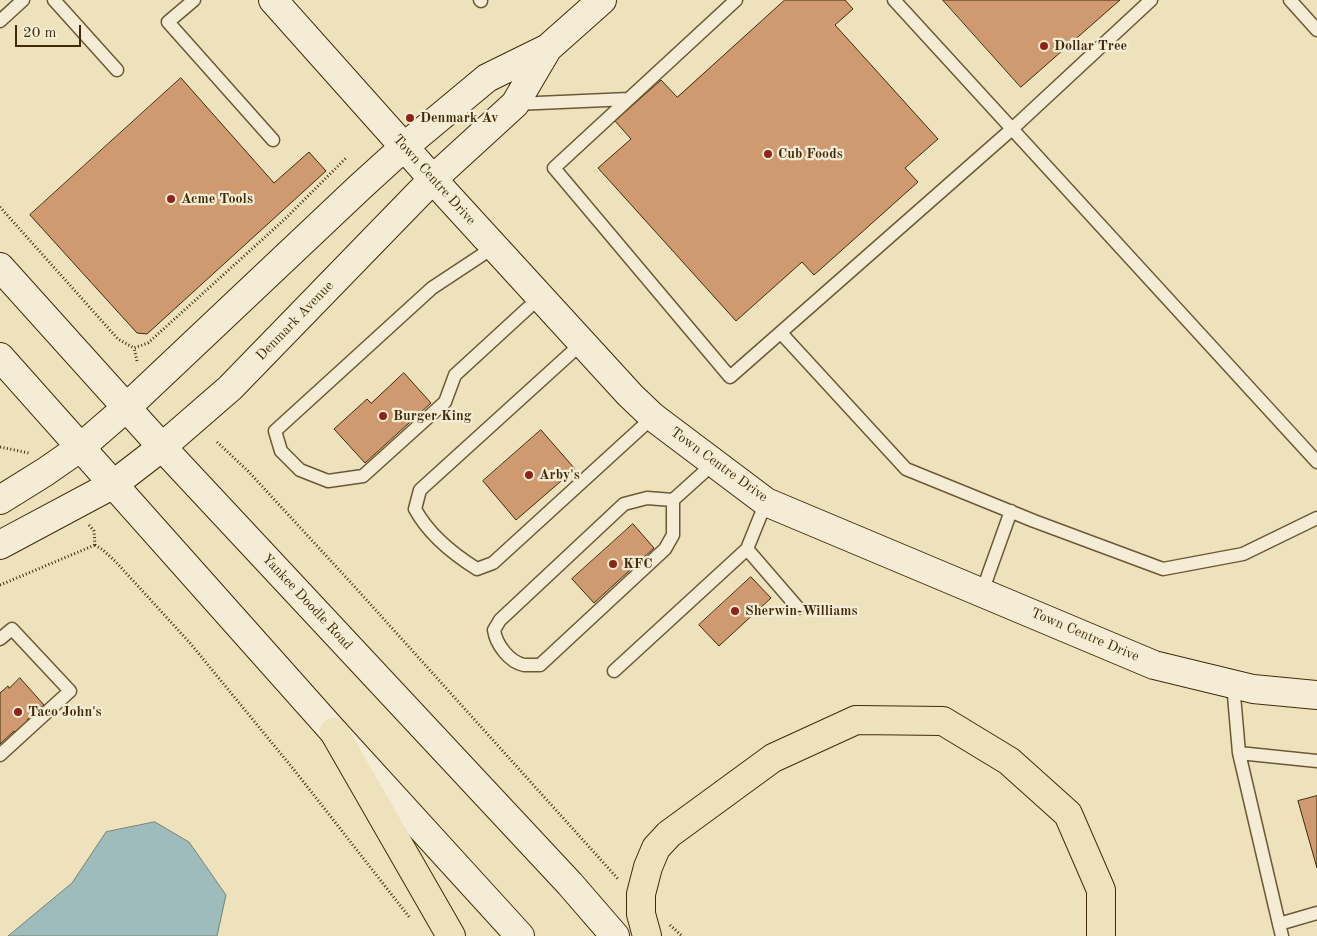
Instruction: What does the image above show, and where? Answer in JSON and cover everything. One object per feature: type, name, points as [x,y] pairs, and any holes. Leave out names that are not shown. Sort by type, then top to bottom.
[{"type":"highway","points":[[647,936],[640,914],[641,894],[648,867],[656,848],[669,834],[773,758],[856,720],[943,721],[1009,761],[1068,814],[1102,890],[1102,936]]},
{"type":"highway","points":[[334,732],[451,936]]},
{"type":"street","name":"Town Centre Drive","points":[[273,0],[630,395],[653,417],[766,502],[1154,664],[1253,689],[1317,695]]},
{"type":"street","name":"Denmark Avenue","points":[[0,500],[38,477],[81,447],[127,407],[404,147],[487,78],[548,48],[602,0]]},
{"type":"street","name":"Denmark Avenue","points":[[0,545],[114,484],[162,447],[230,388],[433,179],[514,104],[548,48]]},
{"type":"street","name":"Yankee Doodle Road","points":[[0,267],[162,447],[564,878],[615,936]]},
{"type":"street","points":[[0,357],[334,732],[520,936]]},
{"type":"lane","points":[[0,21],[23,0]]},
{"type":"lane","points":[[54,0],[117,70]]},
{"type":"lane","points":[[194,0],[168,22],[273,140]]},
{"type":"lane","points":[[736,0],[554,168],[730,377],[1012,129],[1151,0]]},
{"type":"lane","points":[[894,0],[1317,462]]},
{"type":"lane","points":[[1290,0],[1317,30]]},
{"type":"lane","points":[[514,104],[629,99]]},
{"type":"lane","points":[[494,246],[432,288],[275,431],[280,451],[300,470],[328,481],[363,476],[445,402],[455,375],[540,297]]},
{"type":"lane","points":[[781,333],[906,469],[1163,569],[1243,554],[1317,518]]},
{"type":"lane","points":[[582,343],[420,490],[414,508],[427,526],[458,558],[477,569],[493,563],[653,417]]},
{"type":"lane","points":[[673,500],[673,536],[665,549],[540,665],[522,665],[512,660],[496,640],[494,630],[500,620],[624,504],[647,498],[673,500],[714,463]]},
{"type":"lane","points":[[614,671],[747,548],[766,502]]},
{"type":"lane","points":[[982,592],[1010,511]]},
{"type":"lane","points":[[747,548],[798,608]]},
{"type":"lane","points":[[0,639],[12,629],[70,691],[0,755]]},
{"type":"lane","points":[[1233,684],[1239,753],[1280,930],[1317,913]]},
{"type":"lane","points":[[1239,753],[1317,761]]},
{"type":"path","points":[[0,208],[118,339],[134,348],[148,344],[285,219],[346,158]]},
{"type":"path","points":[[134,348],[137,360]]},
{"type":"path","points":[[217,442],[248,471],[354,586],[641,904],[660,916],[682,936]]},
{"type":"path","points":[[0,585],[95,545],[103,550],[190,643],[295,771],[413,922]]},
{"type":"water","points":[[155,822],[189,842],[226,895],[217,936],[8,936],[72,883],[106,832]]},
{"type":"building","name":"Cub Foods","points":[[785,0],[845,0],[853,9],[835,25],[938,139],[905,168],[918,182],[814,275],[802,262],[736,321],[598,168],[631,139],[615,121],[661,80],[677,97]]},
{"type":"building","points":[[943,0],[1120,0],[1021,87]]},
{"type":"building","name":"Acme Tools","points":[[181,78],[274,183],[309,152],[326,171],[147,334],[137,333],[30,215]]},
{"type":"building","name":"Burger King","points":[[404,373],[431,403],[365,463],[334,429],[367,399],[371,403]]},
{"type":"building","name":"Arby's","points":[[541,430],[575,469],[516,520],[483,481]]},
{"type":"building","name":"KFC","points":[[633,524],[654,548],[594,603],[572,579]]},
{"type":"building","name":"Sherwin-Williams","points":[[751,577],[771,598],[719,646],[699,625]]},
{"type":"building","name":"Taco John's","points":[[20,678],[44,705],[27,720],[30,724],[18,735],[14,731],[0,744],[0,693]]},
{"type":"building","points":[[1317,796],[1317,868],[1298,801]]},
{"type":"place","name":"Dollar Tree","points":[[1044,46]]},
{"type":"place","name":"Denmark Av","points":[[410,118]]},
{"type":"place","name":"Cub Foods","points":[[768,154]]},
{"type":"place","name":"Acme Tools","points":[[171,199]]},
{"type":"place","name":"Burger King","points":[[383,416]]},
{"type":"place","name":"Arby's","points":[[529,475]]},
{"type":"place","name":"KFC","points":[[613,564]]},
{"type":"place","name":"Sherwin-Williams","points":[[735,611]]},
{"type":"place","name":"Taco John's","points":[[18,712]]}]
